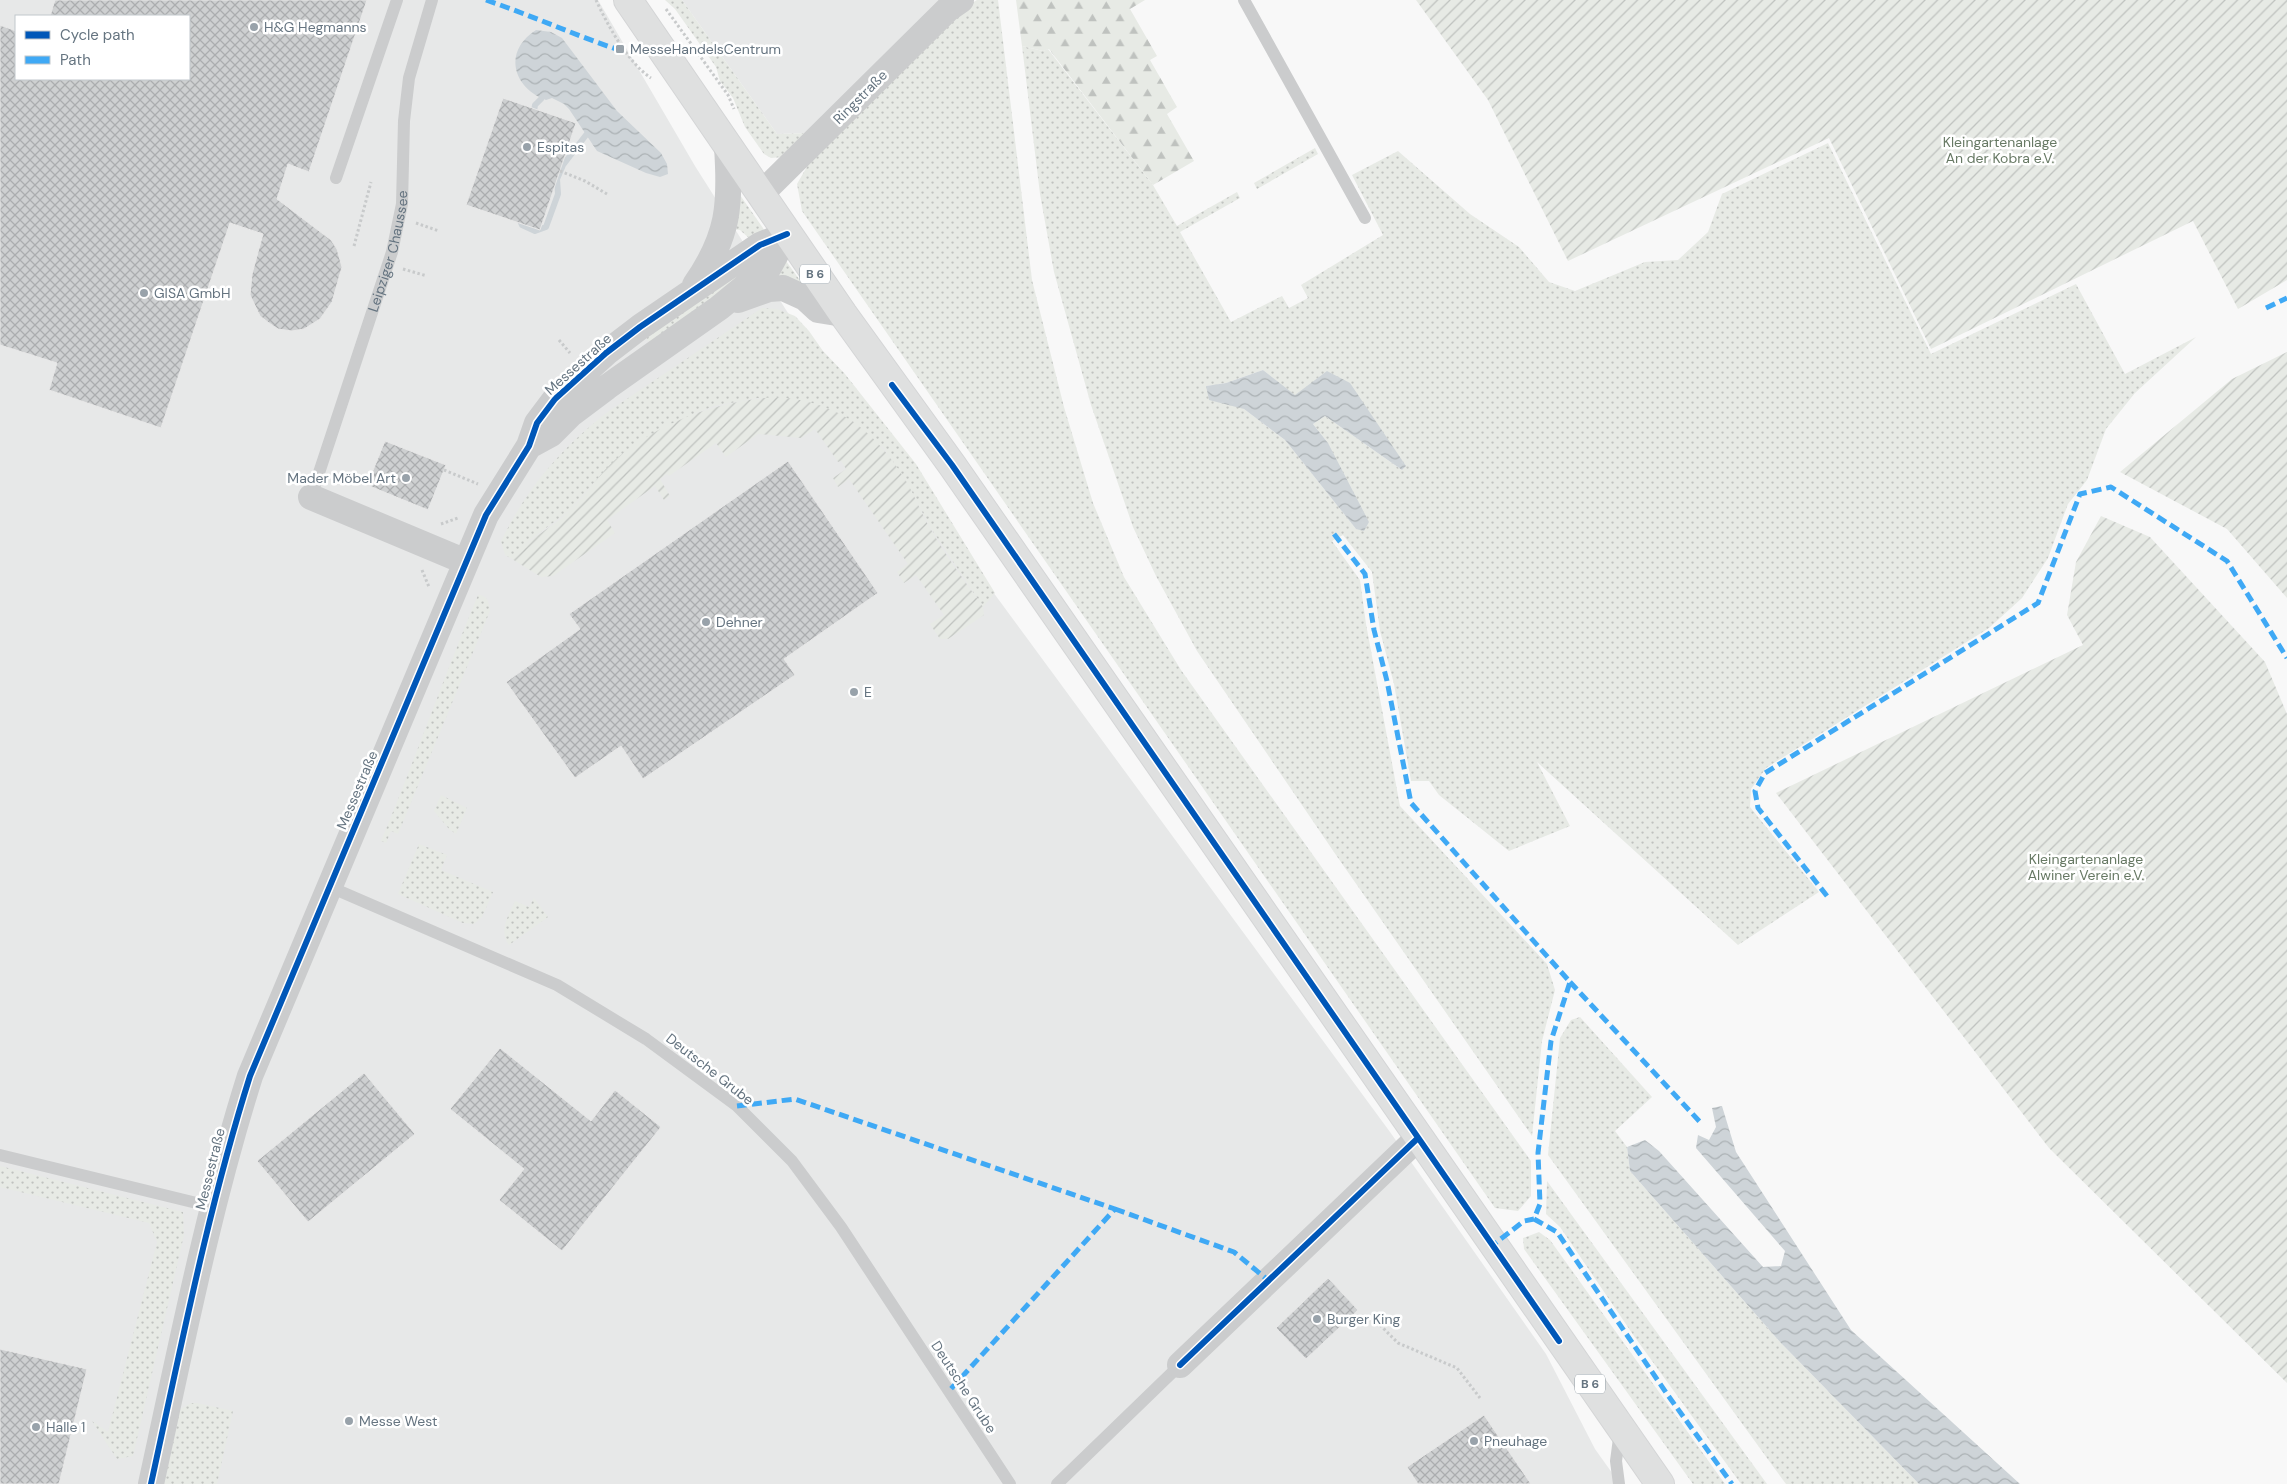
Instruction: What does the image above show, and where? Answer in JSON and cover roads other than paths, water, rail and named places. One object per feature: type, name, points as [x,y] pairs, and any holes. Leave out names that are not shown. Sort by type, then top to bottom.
[{"type":"main road","name":"B 6","points":[[628,0],[842,314],[952,464],[1418,1138],[1660,1484]]},
{"type":"street","name":"Ringstraße","points":[[760,195],[948,9],[961,0]]},
{"type":"street","name":"Messestraße","points":[[689,294],[708,266],[724,232],[729,178],[727,147]]},
{"type":"street","name":"Messestraße","points":[[151,1484],[213,1206],[232,1132],[250,1076],[486,515],[529,446],[537,423],[555,399],[606,352],[760,245],[788,234]]},
{"type":"street","name":"Messestraße","points":[[529,446],[551,434],[571,414],[719,308],[770,267],[788,234]]},
{"type":"street","name":"Messestraße","points":[[719,308],[769,289],[783,288],[805,298],[818,310],[842,314]]},
{"type":"street","points":[[311,497],[466,562]]},
{"type":"street","points":[[1180,1365],[1418,1138]]},
{"type":"lane","points":[[336,178],[397,0]]},
{"type":"lane","name":"Leipziger Chaussee","points":[[311,497],[392,252],[402,204],[404,121],[408,78],[432,0]]},
{"type":"lane","points":[[1244,0],[1365,218]]},
{"type":"lane","name":"Deutsche Grube","points":[[330,887],[557,985],[646,1039],[737,1106],[792,1161],[841,1226],[1010,1484]]},
{"type":"lane","points":[[0,1155],[213,1206]]},
{"type":"lane","points":[[1057,1484],[1180,1365]]},
{"type":"lane","points":[[1620,1484],[1616,1461],[1621,1428]]},
{"type":"water","points":[[536,30],[551,32],[562,38],[617,111],[661,153],[667,164],[668,174],[660,177],[646,173],[597,151],[564,104],[552,98],[546,100],[525,87],[519,78],[516,58],[519,48]]},
{"type":"water","points":[[1263,370],[1295,395],[1327,371],[1350,383],[1406,466],[1402,470],[1325,416],[1313,424],[1328,443],[1369,522],[1364,531],[1356,529],[1285,440],[1244,409],[1209,400],[1206,386],[1226,383]]},
{"type":"water","points":[[1722,1106],[1736,1152],[1851,1330],[2020,1484],[1919,1484],[1780,1342],[1630,1171],[1627,1147],[1645,1140],[1659,1151],[1763,1267],[1781,1266],[1785,1251],[1696,1148],[1698,1135],[1709,1140],[1716,1127],[1712,1108]]},
{"type":"waterway","points":[[533,117],[535,105],[541,99]]},
{"type":"waterway","points":[[518,216],[522,225],[535,231],[546,227],[558,194],[557,179],[563,165],[586,135]]},
{"type":"place","name":"H&G Hegmanns","points":[[254,27]]},
{"type":"place","name":"MesseHandelsCentrum","points":[[620,49]]},
{"type":"place","name":"Espitas","points":[[527,147]]},
{"type":"place","name":"GISA GmbH","points":[[144,293]]},
{"type":"place","name":"Mader Möbel Art","points":[[406,478]]},
{"type":"place","name":"Dehner","points":[[706,622]]},
{"type":"place","name":"E","points":[[854,692]]},
{"type":"place","name":"Burger King","points":[[1317,1319]]},
{"type":"place","name":"Messe West","points":[[349,1421]]},
{"type":"place","name":"Halle 1","points":[[36,1427]]},
{"type":"place","name":"Pneuhage","points":[[1474,1441]]},
{"type":"park label","name":"Kleingartenanlage An der Kobra e.V.","points":[[2000,150]]},
{"type":"park label","name":"Kleingartenanlage Alwiner Verein e.V.","points":[[2086,868]]}]
